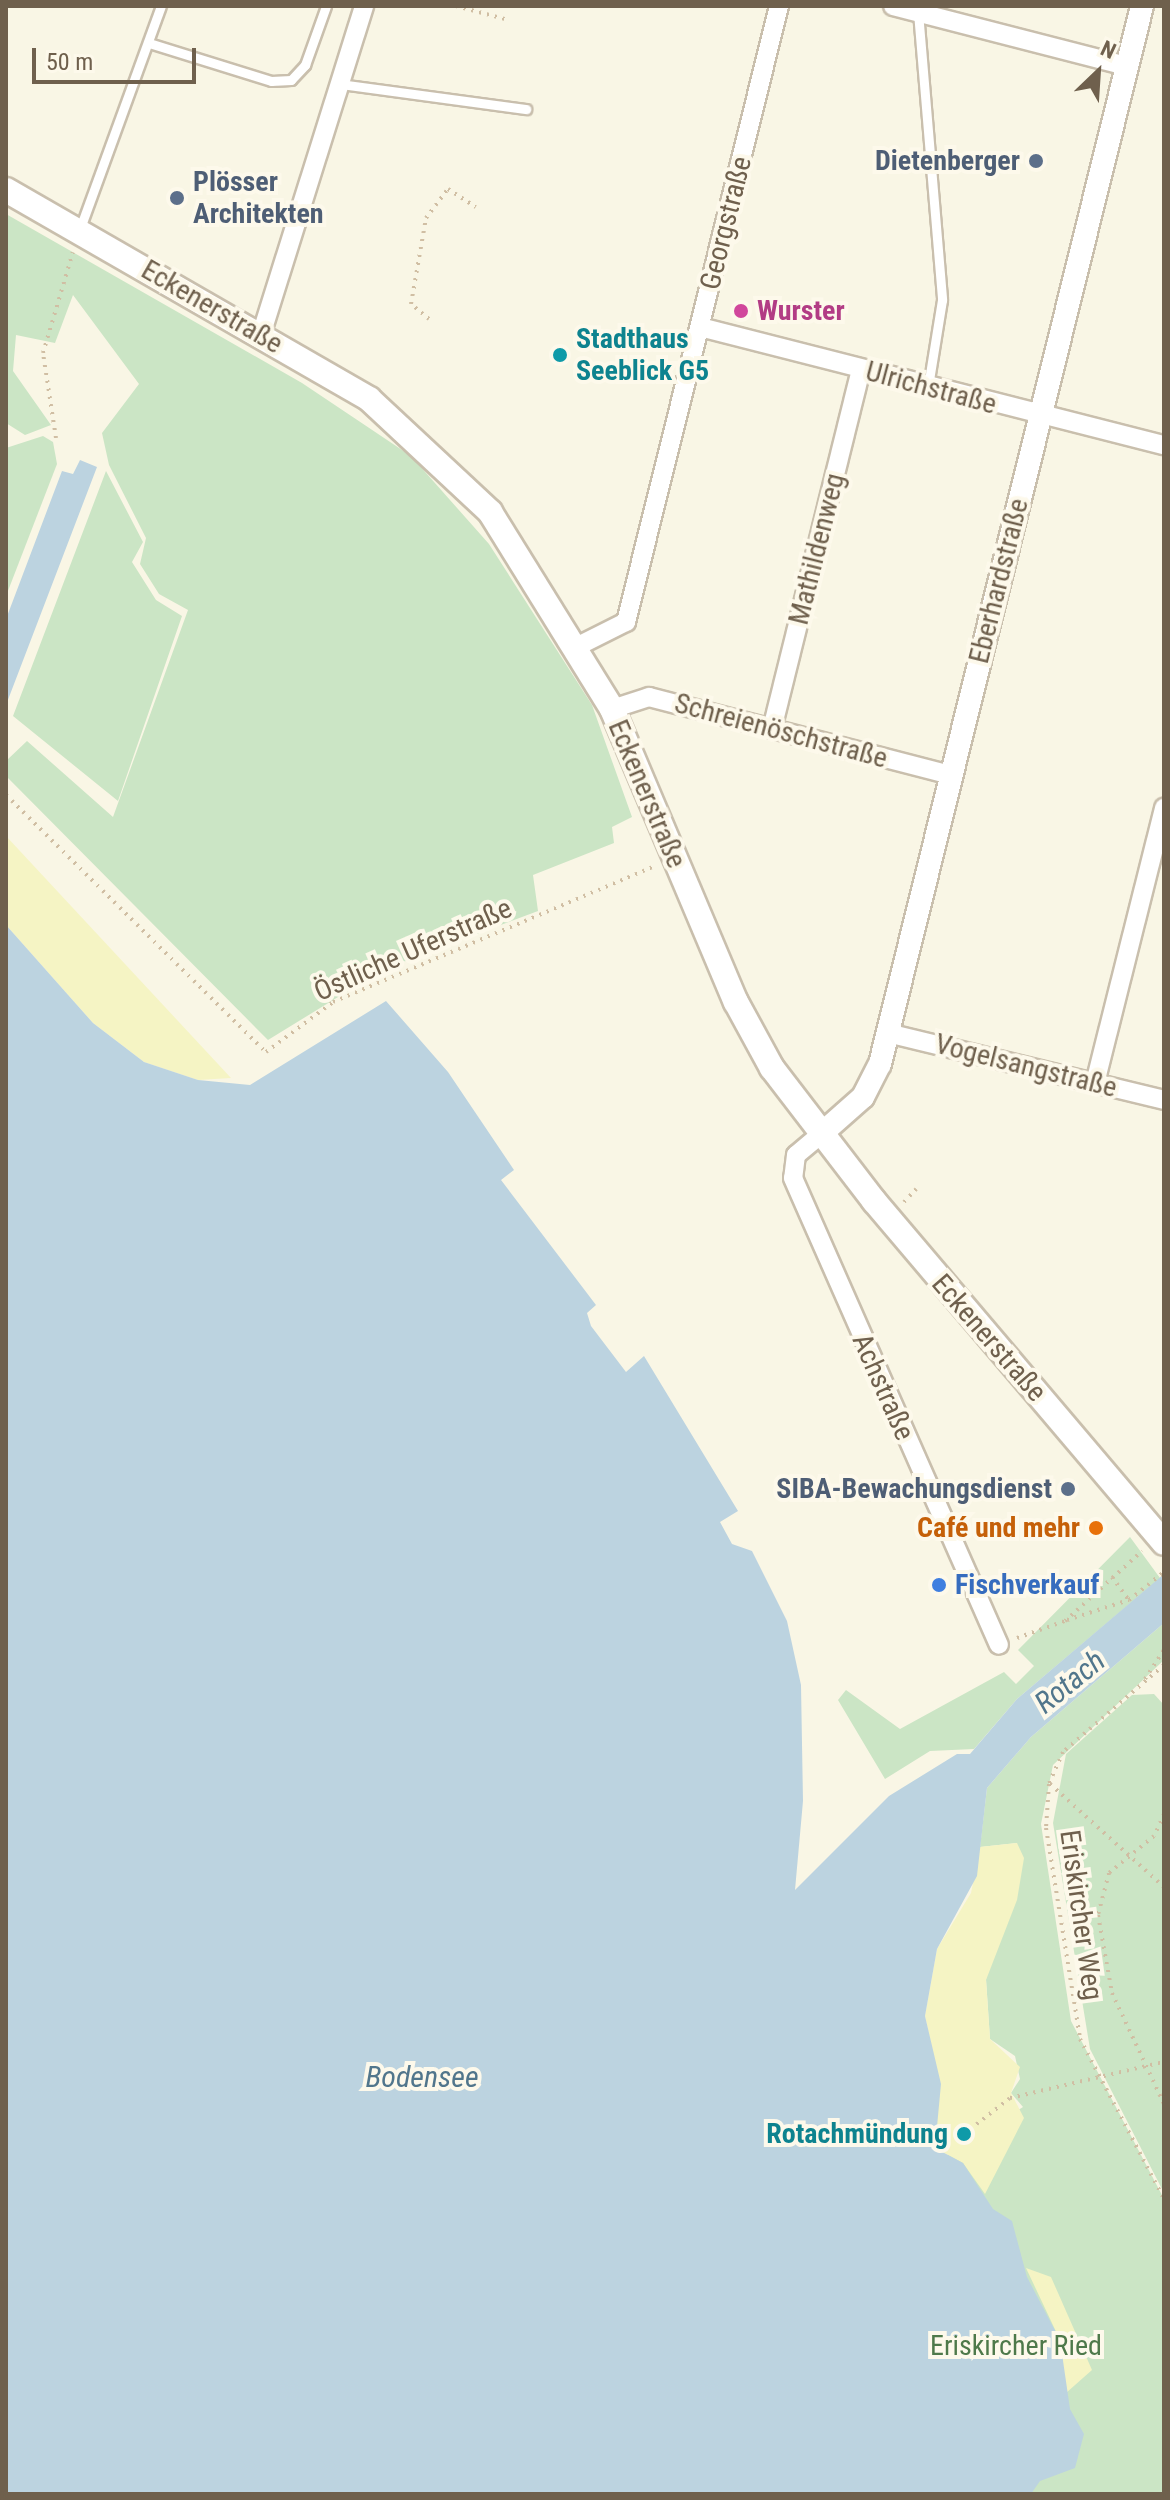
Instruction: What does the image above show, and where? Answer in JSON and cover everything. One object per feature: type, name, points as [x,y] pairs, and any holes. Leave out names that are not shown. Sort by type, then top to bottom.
[{"type":"main road","name":"Eckenerstraße","points":[[6,190],[369,399],[458,478],[523,558],[578,646],[612,709],[736,1002],[820,1135],[1156,1543]]},
{"type":"street","points":[[261,335],[364,6]]},
{"type":"street","name":"Georgstraße","points":[[578,646],[626,622],[779,6]]},
{"type":"street","points":[[893,6],[919,9],[1127,66]]},
{"type":"street","name":"Eberhardstraße","points":[[820,1135],[863,1097],[888,1033],[1142,6]]},
{"type":"street","name":"Ulrichstraße","points":[[700,327],[1040,416],[1164,445]]},
{"type":"street","name":"Mathildenweg","points":[[772,729],[861,370]]},
{"type":"street","name":"Schreienöschstraße","points":[[612,709],[649,697],[951,775]]},
{"type":"street","points":[[1095,1083],[1164,808]]},
{"type":"street","name":"Vogelsangstraße","points":[[888,1033],[1164,1100]]},
{"type":"street","name":"Achstraße","points":[[820,1135],[793,1160],[793,1178],[999,1645]]},
{"type":"lane","points":[[79,231],[161,6]]},
{"type":"lane","points":[[149,43],[271,81],[291,80],[305,65],[326,6]]},
{"type":"lane","points":[[919,9],[942,300],[927,387]]},
{"type":"lane","points":[[340,84],[526,109]]},
{"type":"path","points":[[456,6],[505,19]]},
{"type":"path","points":[[429,319],[411,304],[426,218],[448,189],[476,207]]},
{"type":"path","points":[[56,438],[43,353],[72,256]]},
{"type":"path","name":"Östliche Uferstraße","points":[[6,795],[266,1052],[333,1002],[656,866]]},
{"type":"path","points":[[904,1203],[916,1189]]},
{"type":"path","points":[[1065,1621],[1112,1577],[1156,1543]]},
{"type":"path","points":[[999,1645],[1129,1600],[1164,1572]]},
{"type":"path","points":[[1112,1577],[1129,1600]]},
{"type":"path","points":[[1144,1682],[1164,1650]]},
{"type":"path","name":"Eriskircher Weg","points":[[1164,1665],[1070,1745],[1049,1784],[1046,1840],[1076,2023],[1097,2081],[1164,2199]]},
{"type":"path","points":[[1049,1784],[1164,1887]]},
{"type":"path","points":[[1164,1814],[1154,1836],[1109,1873],[1098,1915],[1112,1993],[1164,2104]]},
{"type":"path","points":[[964,2134],[1010,2098],[1097,2081],[1164,2062]]},
{"type":"green space","points":[[6,214],[302,383],[411,456],[489,544],[592,705],[632,817],[612,827],[614,843],[533,875],[538,911],[382,970],[268,1040],[6,776],[6,761],[27,741],[113,817],[188,610],[159,594],[140,564],[146,538],[109,465],[102,433],[139,384],[73,295],[55,343],[16,335],[13,371],[51,425],[25,435],[6,423]]},
{"type":"green space","points":[[43,436],[53,442],[57,464],[6,596],[6,448]]},
{"type":"green space","points":[[106,471],[143,542],[132,562],[156,600],[182,616],[118,801],[13,716]]},
{"type":"green space","points":[[1130,1537],[1160,1578],[1017,1699],[974,1749],[930,1751],[885,1779],[838,1700],[846,1690],[900,1729],[1004,1672],[1016,1684],[1034,1666],[1018,1650]]},
{"type":"green space","name":"Eriskircher Ried","points":[[1164,1623],[1164,1660],[1053,1765],[1041,1824],[1071,2021],[1164,2199],[1164,2494],[414,2494],[1023,2107],[1011,2093],[1020,2079],[1015,2056],[990,2039],[986,1979],[1017,1843],[980,1847],[987,1788],[1031,1737]]},
{"type":"green space","points":[[1154,1694],[1164,1705],[1164,2193],[1090,2049],[1053,1823],[1066,1754],[1132,1695]]},
{"type":"sand","points":[[6,836],[231,1078],[198,1080],[144,1062],[93,1023],[6,925]]},
{"type":"sand","points":[[1017,1843],[1024,1858],[1017,1900],[986,1980],[990,2039],[1020,2067],[1011,2093],[1024,2118],[985,2194],[963,2163],[935,2148],[937,2071],[925,2016],[937,1949],[971,1893],[980,1847]]},
{"type":"sand","points":[[1026,2268],[1051,2277],[1092,2370],[1066,2393],[1060,2340]]},
{"type":"water","points":[[80,460],[97,467],[6,705],[6,619],[62,471],[73,474]]},
{"type":"water","name":"Bodensee","points":[[6,925],[93,1023],[144,1062],[198,1080],[250,1085],[386,1001],[448,1072],[514,1170],[501,1180],[596,1305],[587,1313],[591,1326],[626,1372],[644,1356],[738,1511],[720,1522],[732,1544],[752,1551],[787,1621],[801,1685],[803,1801],[795,1890],[889,1796],[957,1754],[970,1754],[1017,1699],[1164,1574],[1164,1623],[1031,1737],[987,1788],[977,1876],[937,1949],[925,2016],[941,2084],[935,2148],[963,2163],[993,2209],[1012,2221],[1027,2277],[1060,2340],[1070,2409],[1084,2434],[1075,2468],[1040,2481],[1031,2494],[6,2494]]},
{"type":"place","name":"Dietenberger","points":[[1036,161]]},
{"type":"place","name":"Plösser Architekten","points":[[177,198]]},
{"type":"place","name":"Wurster","points":[[741,311]]},
{"type":"place","name":"Stadthaus Seeblick G5","points":[[560,355]]},
{"type":"place","name":"SIBA-Bewachungsdienst","points":[[1068,1489]]},
{"type":"place","name":"Café und mehr","points":[[1096,1528]]},
{"type":"place","name":"Fischverkauf","points":[[939,1585]]},
{"type":"place","name":"Rotachmündung","points":[[964,2134]]},
{"type":"water label","name":"Rotach","points":[[1070,1682]]}]
